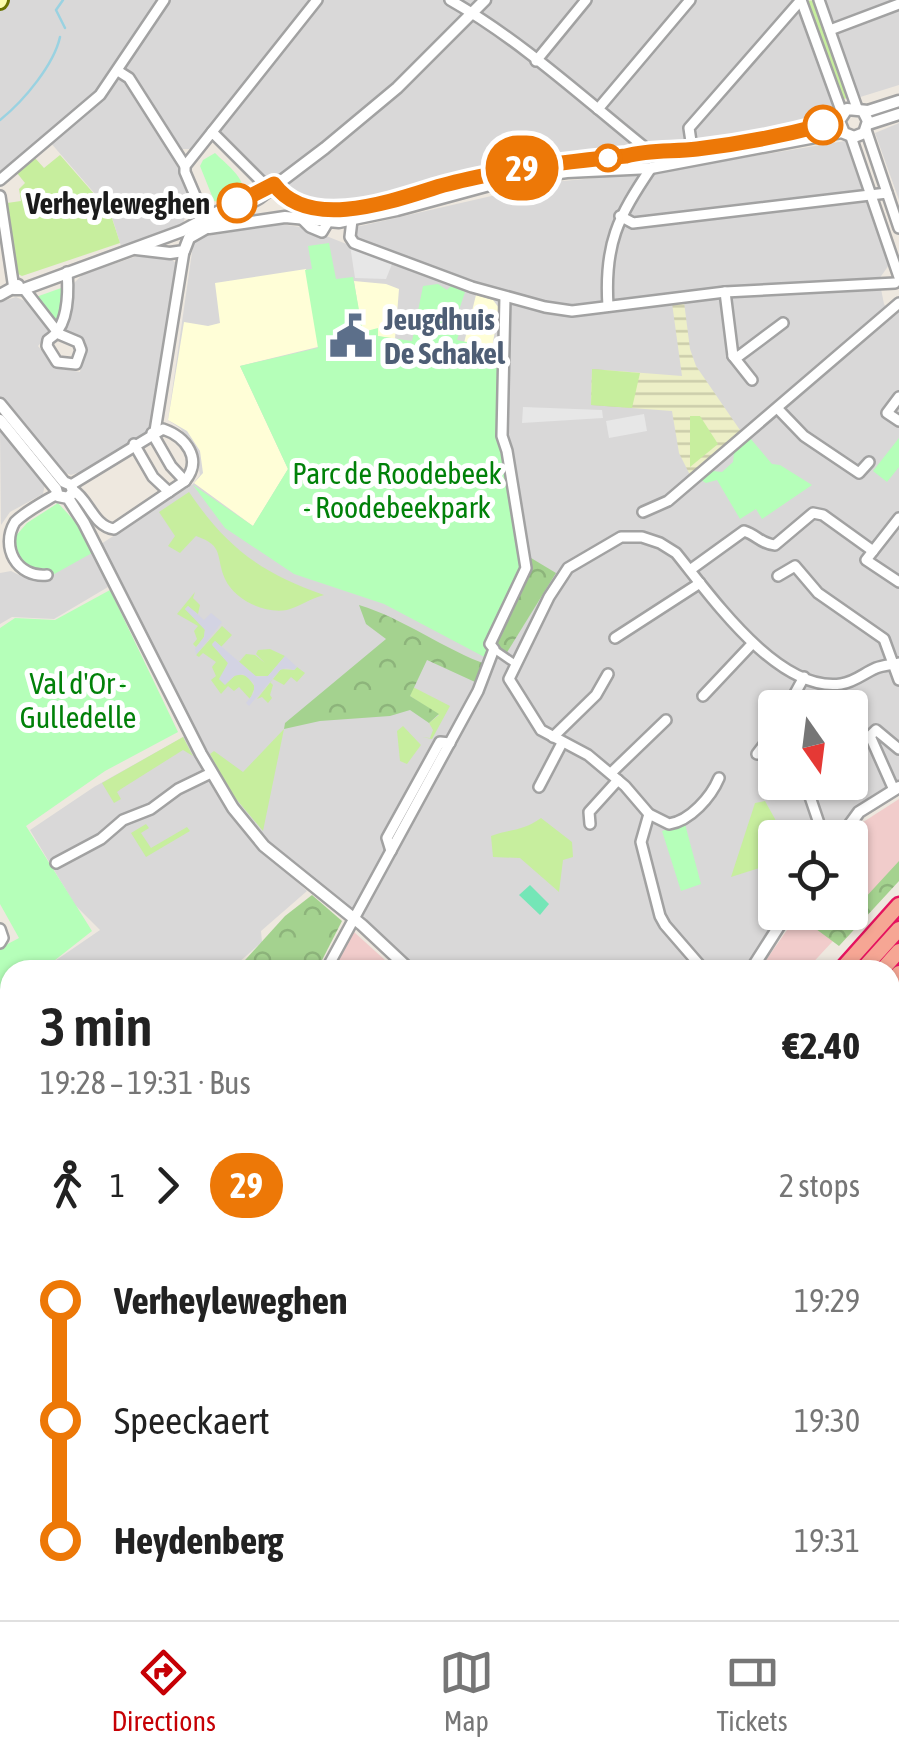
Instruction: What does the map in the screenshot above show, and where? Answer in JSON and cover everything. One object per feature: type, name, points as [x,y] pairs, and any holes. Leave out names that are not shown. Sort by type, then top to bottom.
[{"type":"highway","points":[[850,960],[899,905]]},
{"type":"highway","points":[[871,960],[899,929]]},
{"type":"street","points":[[0,180],[86,109],[118,71],[164,0]]},
{"type":"street","points":[[208,224],[185,172],[186,166],[317,0]]},
{"type":"street","points":[[450,0],[473,13],[643,146],[638,163],[646,168]]},
{"type":"street","points":[[0,295],[54,272],[67,272],[180,235],[262,196],[397,88],[485,0]]},
{"type":"street","points":[[536,61],[586,0]]},
{"type":"street","points":[[598,110],[690,0]]},
{"type":"street","points":[[801,0],[878,215],[899,294]]},
{"type":"street","points":[[693,155],[689,128],[801,0]]},
{"type":"street","points":[[819,0],[867,127],[899,228]]},
{"type":"street","points":[[830,30],[899,4]]},
{"type":"street","points":[[118,71],[130,78],[186,166]]},
{"type":"street","points":[[508,176],[646,168],[843,126],[860,110],[899,101]]},
{"type":"street","points":[[843,126],[858,136],[867,127],[899,114]]},
{"type":"street","points":[[212,132],[260,181],[284,198],[352,215]]},
{"type":"street","points":[[208,224],[285,217],[325,227],[434,188],[641,151],[693,155]]},
{"type":"street","points":[[608,306],[611,249],[620,216],[646,168]]},
{"type":"street","points":[[620,216],[633,223],[887,192]]},
{"type":"street","points":[[0,196],[19,289],[59,334],[69,287],[67,272]]},
{"type":"street","points":[[878,215],[896,213]]},
{"type":"street","points":[[352,215],[350,242],[506,297],[572,311],[725,292],[898,279]]},
{"type":"street","points":[[180,235],[168,245],[181,251]]},
{"type":"street","points":[[136,249],[181,251],[188,246],[180,235]]},
{"type":"street","points":[[181,251],[153,432],[171,466],[185,481]]},
{"type":"street","points":[[725,292],[733,356],[752,380]]},
{"type":"street","points":[[506,297],[502,436],[508,450],[526,568],[490,644],[514,663]]},
{"type":"street","points":[[643,512],[668,501],[899,303]]},
{"type":"street","points":[[733,356],[739,356],[782,323]]},
{"type":"street","points":[[899,397],[888,413],[899,420]]},
{"type":"street","points":[[0,404],[65,489],[232,808],[264,846],[399,960]]},
{"type":"street","points":[[778,409],[804,436],[860,474],[869,462]]},
{"type":"street","points":[[0,420],[65,489],[81,496],[100,524],[110,529],[185,481],[194,461],[188,446],[173,432],[153,432],[134,444],[65,489],[15,522],[4,533],[10,559],[24,572],[48,575]]},
{"type":"street","points":[[134,444],[153,477],[169,492]]},
{"type":"street","points":[[690,570],[744,531],[755,534],[762,543],[775,545],[813,513],[823,515],[872,552]]},
{"type":"street","points":[[899,518],[866,560],[899,582]]},
{"type":"street","points":[[719,778],[714,791],[677,823],[668,824],[649,814],[588,755],[541,730],[512,689],[509,680],[514,663],[562,574],[609,542],[632,536],[660,543],[676,554],[752,644],[804,677],[842,684],[895,664]]},
{"type":"street","points":[[0,566],[10,559]]},
{"type":"street","points":[[778,576],[795,566],[818,593],[884,639],[899,680]]},
{"type":"street","points":[[615,638],[700,582]]},
{"type":"street","points":[[703,696],[752,644]]},
{"type":"street","points":[[331,960],[478,691],[494,649]]},
{"type":"street","points":[[539,787],[558,740],[596,695],[608,674]]},
{"type":"street","points":[[797,690],[804,677]]},
{"type":"street","points":[[590,824],[588,812],[666,720]]},
{"type":"street","points":[[854,820],[896,788],[870,736],[876,730],[899,749]]},
{"type":"street","points":[[56,863],[101,840],[123,820],[150,809],[211,772]]},
{"type":"street","points":[[649,814],[640,842],[660,916],[695,960]]},
{"type":"street","points":[[0,929],[0,943]]},
{"type":"street","points":[[757,960],[777,930]]},
{"type":"shaded area","points":[[5,0],[160,0],[94,96],[0,177],[0,9]]},
{"type":"shaded area","points":[[170,0],[797,0],[837,113],[834,118],[751,135],[540,159],[479,170],[376,199],[318,201],[296,197],[261,174],[210,129],[192,149],[182,149],[134,76],[124,69]]},
{"type":"shaded area","points":[[826,0],[899,0],[899,85],[857,98]]},
{"type":"shaded area","points":[[121,76],[177,162],[190,195],[183,225],[121,246],[110,211],[50,142]]},
{"type":"shaded area","points":[[899,123],[899,200],[875,133]]},
{"type":"shaded area","points":[[845,141],[889,265],[879,279],[884,304],[892,316],[899,310],[899,782],[845,820],[758,820],[758,930],[771,930],[750,960],[407,960],[301,872],[228,796],[101,544],[193,484],[200,475],[197,456],[181,429],[168,420],[194,238],[281,224],[306,228],[349,245],[356,227],[553,182],[657,172]]},
{"type":"shaded area","points":[[350,245],[392,264],[386,279],[355,278]]},
{"type":"shaded area","points":[[137,256],[170,258],[178,265],[154,417],[147,431],[89,469],[71,475],[61,471],[0,400],[0,302],[16,297],[27,302],[52,331],[38,346],[56,368],[80,372],[86,342],[64,331],[73,284],[82,275]]},
{"type":"shaded area","points":[[306,269],[322,346],[240,366],[288,469],[253,526],[194,483],[203,473],[200,451],[187,431],[168,420],[184,322],[208,326],[220,323],[215,283]]},
{"type":"shaded area","points":[[354,281],[399,289],[395,339],[377,336],[378,329],[362,332]]},
{"type":"shaded area","points":[[476,295],[493,300],[499,308],[492,348],[464,343]]},
{"type":"shaded area","points":[[684,302],[696,366],[742,433],[691,477],[679,453],[672,411],[591,405],[592,369],[682,376],[672,303]]},
{"type":"shaded area","points":[[523,407],[602,410],[603,418],[522,423]]},
{"type":"shaded area","points":[[644,414],[647,431],[609,438],[606,421]]},
{"type":"shaded area","points":[[0,428],[45,484],[43,494],[10,512],[1,525]]},
{"type":"shaded area","points":[[90,549],[108,587],[54,619],[12,617],[0,624],[0,573],[11,571],[25,578],[43,578]]},
{"type":"shaded area","points":[[188,606],[204,620],[211,613],[222,622],[196,655],[205,630],[185,609]]},
{"type":"shaded area","points":[[215,641],[257,677],[268,676],[285,656],[297,667],[280,670],[249,706],[246,703],[254,693],[254,683],[243,674],[225,685],[219,679],[228,663],[212,645]]},
{"type":"shaded area","points":[[185,736],[232,817],[260,849],[307,891],[261,931],[262,942],[241,960],[56,960],[100,930],[75,905],[30,830],[94,787]]},
{"type":"shaded area","points":[[899,799],[899,870],[868,903],[866,820]]},
{"type":"shaded area","points":[[787,930],[843,930],[815,960],[766,960]]},
{"type":"shaded area","points":[[354,932],[385,960],[339,960]]},
{"type":"green space","points":[[815,0],[850,97],[841,100],[806,1]]},
{"type":"green space","points":[[215,153],[237,175],[244,191],[223,203],[214,201],[200,166]]},
{"type":"green space","points":[[60,155],[110,212],[120,243],[22,276],[16,273],[7,203],[21,201],[19,189],[25,183],[17,173],[35,158],[44,168]]},
{"type":"green space","name":"Parc de Roodebeek - Roodebeekpark","points":[[329,243],[336,279],[353,277],[363,332],[378,328],[378,336],[412,341],[423,286],[438,284],[447,290],[451,286],[465,292],[458,313],[464,316],[457,340],[499,349],[498,415],[523,567],[489,644],[490,660],[384,604],[294,574],[225,528],[193,485],[253,526],[288,469],[240,366],[318,348],[305,270],[312,269],[308,246]]},
{"type":"green space","points":[[64,287],[58,318],[54,320],[36,297]]},
{"type":"green space","points":[[592,369],[640,373],[632,408],[591,405]]},
{"type":"green space","points":[[690,416],[700,416],[718,444],[690,467]]},
{"type":"green space","points":[[750,438],[772,464],[812,485],[762,519],[756,509],[740,519],[717,480],[701,480],[713,471],[722,472]]},
{"type":"green space","points":[[899,438],[899,467],[887,482],[873,471]]},
{"type":"green space","points":[[189,492],[217,529],[247,556],[282,578],[324,595],[287,610],[260,607],[230,587],[211,544],[196,536],[180,553],[168,546],[175,536],[159,512]]},
{"type":"green space","points":[[58,503],[80,527],[92,553],[49,577],[24,564],[14,538],[27,523]]},
{"type":"green space","points":[[526,555],[556,573],[506,654],[492,645]]},
{"type":"green space","name":"Val d'Or - Gulledelle","points":[[110,590],[178,732],[105,771],[26,826],[92,931],[55,960],[0,960],[0,948],[19,938],[0,904],[0,628],[15,618],[55,620]]},
{"type":"green space","points":[[195,592],[193,598],[200,605],[198,614],[188,606],[185,609],[205,628],[196,647],[194,631],[198,626],[177,614]]},
{"type":"green space","points":[[359,605],[488,665],[475,682],[427,660],[410,696],[439,714],[429,723],[410,710],[284,729],[285,723],[386,639],[366,624]]},
{"type":"green space","points":[[222,626],[232,635],[221,647],[215,641],[212,644],[228,663],[225,684],[237,674],[247,676],[255,687],[250,699],[239,687],[234,691],[228,686],[221,694],[211,680],[216,676],[212,667],[216,662],[203,653],[196,655]]},
{"type":"green space","points":[[270,649],[285,656],[268,676],[255,676],[239,662],[246,654],[265,663],[256,654],[258,650]]},
{"type":"green space","points":[[297,667],[305,673],[297,682],[291,677],[284,685],[273,679],[281,669]]},
{"type":"green space","points":[[270,682],[272,698],[268,703],[262,697],[257,699]]},
{"type":"green space","points":[[413,687],[450,706],[432,739],[422,737],[430,738],[433,730],[429,723],[439,715],[410,696]]},
{"type":"green space","points":[[403,726],[421,745],[407,764],[400,761],[397,731]]},
{"type":"green space","points":[[284,729],[263,831],[231,793],[210,754],[214,751],[243,772]]},
{"type":"green space","points":[[183,737],[193,756],[183,750],[117,792],[121,799],[114,803],[102,783]]},
{"type":"green space","points":[[765,801],[776,820],[758,820],[758,868],[731,877],[755,803]]},
{"type":"green space","points":[[541,818],[572,842],[573,857],[563,860],[559,892],[520,858],[493,857],[491,836],[523,828]]},
{"type":"green space","points":[[146,824],[149,828],[141,833],[151,848],[187,827],[190,831],[146,857],[131,833]]},
{"type":"green space","points":[[685,824],[701,884],[681,891],[662,831]]},
{"type":"green space","points":[[899,861],[899,881],[868,915],[868,895]]},
{"type":"green space","points":[[530,885],[549,904],[540,915],[519,895]]},
{"type":"green space","points":[[312,895],[342,921],[322,960],[245,960],[285,916]]},
{"type":"green space","points":[[817,930],[854,930],[839,946]]},
{"type":"waterway","points":[[63,0],[56,10],[65,28]]},
{"type":"waterway","points":[[0,120],[37,81],[52,59],[60,37]]},
{"type":"bus line","name":"29","points":[[237,203],[274,184],[284,198],[294,203],[364,208],[506,171],[626,156],[644,150],[692,150],[823,125]]},
{"type":"place","name":"Verheyleweghen","points":[[237,203]]},
{"type":"place","name":"Jeugdhuis De Schakel","points":[[351,336]]}]
